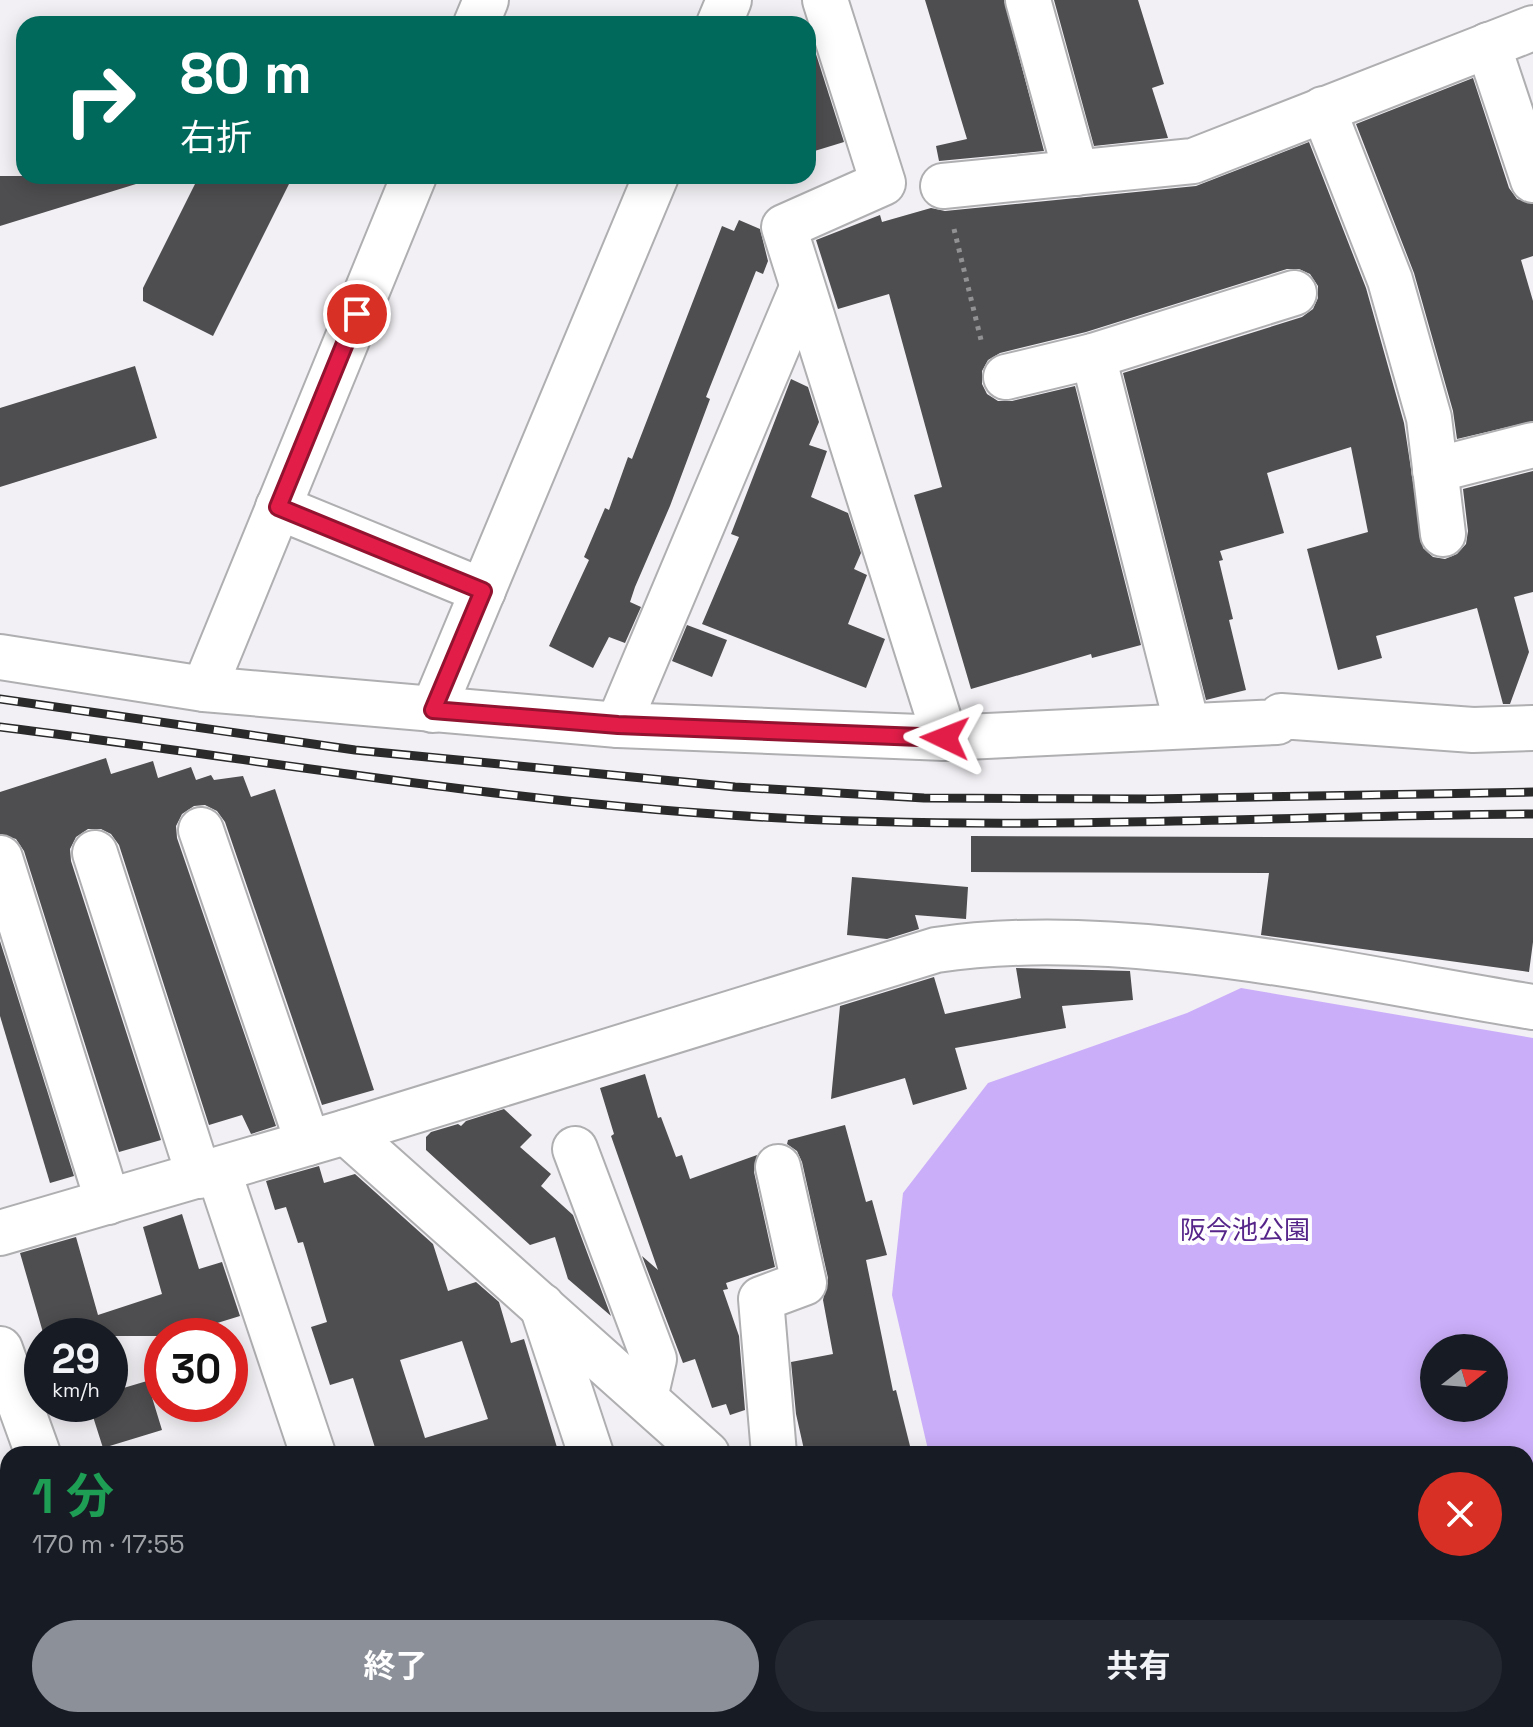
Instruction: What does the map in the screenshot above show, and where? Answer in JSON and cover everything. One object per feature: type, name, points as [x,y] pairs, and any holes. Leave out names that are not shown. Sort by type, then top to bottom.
[{"type":"street","points":[[825,0],[883,183],[784,227],[945,738]]},
{"type":"street","points":[[1028,0],[1076,173]]},
{"type":"street","points":[[943,186],[1193,161],[1533,28]]},
{"type":"street","points":[[1488,45],[1533,180]]},
{"type":"street","points":[[1323,109],[1390,280],[1429,418],[1443,534]]},
{"type":"street","points":[[204,689],[411,184]]},
{"type":"street","points":[[433,710],[653,184]]},
{"type":"street","points":[[618,725],[802,288]]},
{"type":"street","points":[[1006,377],[1093,356],[1294,293]]},
{"type":"street","points":[[1093,356],[1187,725]]},
{"type":"street","points":[[1435,470],[1533,445]]},
{"type":"street","points":[[278,507],[483,591]]},
{"type":"street","points":[[0,657],[204,689],[618,725],[945,738],[1277,722],[1281,716],[1473,730],[1533,728]]},
{"type":"street","points":[[201,830],[327,1138],[541,1304],[698,1446]]},
{"type":"street","points":[[95,853],[208,1173],[310,1446]]},
{"type":"street","points":[[0,858],[108,1202]]},
{"type":"street","points":[[0,1233],[327,1138],[936,950],[987,943],[1152,949],[1296,968],[1533,1007]]},
{"type":"street","points":[[575,1149],[654,1359],[645,1398]]},
{"type":"street","points":[[773,1446],[761,1299],[804,1283],[778,1167]]},
{"type":"street","points":[[541,1304],[588,1446]]},
{"type":"street","points":[[0,1349],[35,1446]]},
{"type":"path","points":[[943,186],[990,376],[1006,377]]},
{"type":"green space","name":"阪今池公園","points":[[1241,988],[1533,1038],[1533,1446],[927,1446],[892,1295],[903,1193],[988,1083],[1187,1013]]},
{"type":"building","points":[[925,0],[1004,0],[1044,151],[939,161],[936,146],[967,139]]},
{"type":"building","points":[[1054,0],[1138,0],[1164,84],[1152,88],[1168,138],[1094,146]]},
{"type":"building","points":[[816,54],[844,142],[816,151]]},
{"type":"building","points":[[1473,78],[1509,188],[1517,199],[1533,204],[1533,256],[1521,260],[1533,301],[1533,421],[1457,439],[1453,411],[1414,273],[1356,124]]},
{"type":"building","points":[[1309,142],[1366,288],[1404,423],[1423,548],[1433,557],[1445,559],[1457,554],[1466,544],[1468,531],[1463,489],[1533,471],[1533,592],[1514,597],[1529,652],[1510,704],[1503,704],[1477,608],[1376,636],[1382,658],[1338,670],[1307,549],[1368,532],[1351,447],[1267,473],[1284,533],[1220,551],[1223,560],[1219,561],[1233,619],[1229,620],[1246,690],[1206,700],[1123,373],[1302,317],[1313,309],[1318,298],[1318,286],[1310,274],[1299,269],[1287,269],[1086,332],[1000,353],[988,360],[982,371],[982,384],[987,394],[998,401],[1012,401],[1075,386],[1141,645],[1092,658],[1091,654],[971,689],[914,495],[942,487],[889,294],[838,309],[816,240],[880,215],[882,222],[931,208],[945,211],[1196,186]]},
{"type":"building","points":[[0,176],[16,176],[16,184],[136,184],[0,226]]},
{"type":"building","points":[[195,184],[289,184],[213,336],[143,301],[143,288]]},
{"type":"building","points":[[739,220],[760,229],[768,261],[763,274],[756,271],[706,397],[710,399],[670,506],[635,587],[630,602],[641,607],[625,643],[609,637],[593,668],[549,646],[589,560],[584,557],[605,508],[609,510],[628,457],[632,459],[722,226],[734,231]]},
{"type":"building","points":[[135,366],[157,438],[0,487],[0,408]]},
{"type":"building","points":[[791,379],[808,387],[819,422],[809,445],[827,451],[811,497],[848,513],[861,553],[854,569],[867,575],[848,624],[885,639],[866,688],[702,624],[739,537],[731,534]]},
{"type":"building","points":[[687,625],[727,640],[712,677],[672,661]]},
{"type":"building","points":[[106,758],[111,774],[153,761],[158,778],[191,767],[196,780],[211,775],[214,780],[243,776],[251,797],[275,789],[374,1090],[322,1105],[225,822],[217,811],[205,805],[194,806],[182,814],[176,826],[177,838],[276,1126],[251,1134],[242,1115],[209,1125],[119,845],[111,834],[101,829],[88,829],[76,837],[70,849],[71,861],[161,1140],[119,1152],[24,851],[16,839],[0,834],[0,792]]},
{"type":"building","points":[[971,836],[1533,838],[1533,942],[1529,972],[1261,935],[1269,873],[971,872]]},
{"type":"building","points":[[852,877],[968,887],[966,919],[915,915],[919,929],[887,939],[847,935]]},
{"type":"building","points":[[0,941],[74,1176],[50,1183],[0,1016]]},
{"type":"building","points":[[1016,968],[1130,971],[1133,1000],[1062,1006],[1066,1028],[955,1048],[967,1089],[913,1105],[905,1078],[831,1099],[840,1006],[934,977],[945,1014],[1021,998]]},
{"type":"building","points":[[645,1074],[658,1118],[661,1117],[676,1157],[682,1155],[690,1179],[757,1155],[754,1172],[775,1267],[726,1283],[728,1289],[723,1290],[739,1336],[745,1410],[730,1415],[726,1404],[712,1408],[695,1359],[683,1363],[642,1256],[658,1270],[611,1136],[614,1134],[600,1088]]},
{"type":"building","points":[[504,1109],[532,1135],[520,1147],[551,1174],[541,1186],[573,1215],[611,1316],[568,1279],[555,1237],[530,1245],[426,1150],[426,1137],[431,1132],[458,1124],[461,1126],[466,1121]]},
{"type":"building","points":[[845,1125],[866,1202],[872,1200],[887,1255],[866,1260],[893,1391],[896,1390],[910,1446],[803,1446],[796,1414],[791,1362],[833,1354],[823,1300],[828,1278],[802,1162],[797,1151],[787,1144],[788,1140]]},
{"type":"building","points":[[319,1166],[324,1183],[355,1174],[433,1244],[448,1291],[476,1282],[499,1302],[511,1343],[524,1339],[557,1446],[374,1446],[353,1378],[330,1385],[311,1327],[327,1322],[303,1242],[298,1243],[286,1207],[275,1210],[266,1181]],"holes":[[[462,1341],[488,1419],[425,1438],[400,1360]]]},
{"type":"building","points":[[182,1214],[199,1269],[222,1262],[240,1316],[144,1318],[144,1336],[128,1336],[128,1318],[39,1318],[20,1253],[76,1237],[98,1315],[162,1294],[143,1227]]},
{"type":"building","points":[[144,1382],[144,1422],[160,1422],[162,1430],[102,1446],[95,1422],[128,1422],[128,1387]]},
{"type":"railway","points":[[0,699],[355,750],[735,787],[924,798],[1152,799],[1533,792]]},
{"type":"railway","points":[[0,727],[546,799],[729,815],[930,823],[1030,823],[1533,814]]},
{"type":"route","points":[[357,314],[278,507],[483,591],[433,710],[618,725],[945,738]]}]
